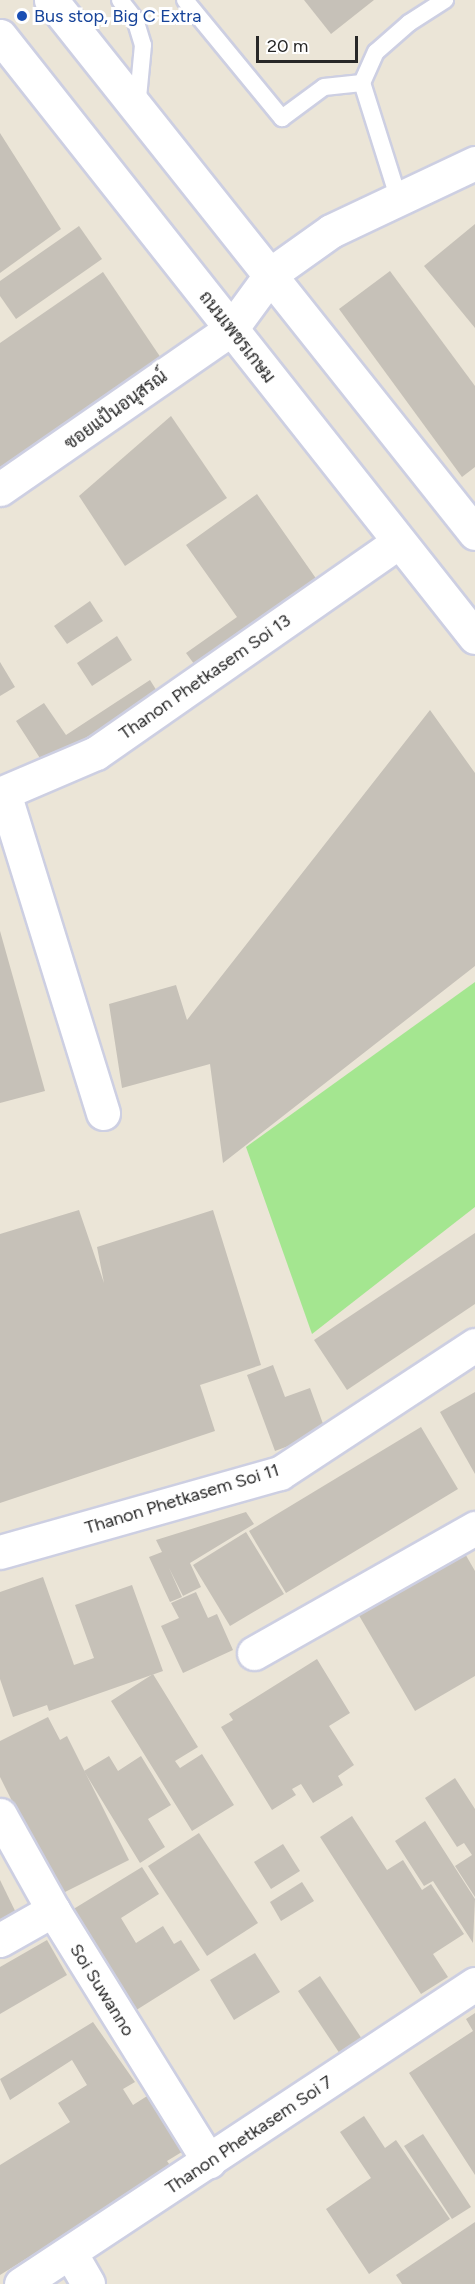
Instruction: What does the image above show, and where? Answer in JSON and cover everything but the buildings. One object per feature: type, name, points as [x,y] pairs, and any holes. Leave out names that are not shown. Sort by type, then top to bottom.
[{"type":"street","points":[[51,0],[272,273],[475,533]]},
{"type":"street","name":"ถนนเพชรเกษม","points":[[2,42],[475,637]]},
{"type":"street","name":"ซอยแป้นอนุสรณ์","points":[[0,489],[231,328],[272,273],[331,231],[475,163]]},
{"type":"street","name":"Thanon Phetkasem Soi 13","points":[[2,794],[96,753],[399,542]]},
{"type":"street","points":[[2,794],[103,1113]]},
{"type":"street","name":"Thanon Phetkasem Soi 11","points":[[0,1552],[280,1473],[475,1345]]},
{"type":"street","points":[[254,1653],[475,1528]]},
{"type":"street","name":"Soi Suwanno","points":[[0,1815],[52,1910],[208,2162]]},
{"type":"street","points":[[0,1940],[52,1910]]},
{"type":"street","name":"Thanon Phetkasem Soi 7","points":[[21,2284],[71,2254],[475,1984]]},
{"type":"street","points":[[71,2254],[88,2284]]},
{"type":"lane","points":[[120,0],[135,19],[143,45],[137,108]]},
{"type":"lane","points":[[185,0],[282,118],[324,87],[362,83]]},
{"type":"lane","points":[[399,200],[362,83],[376,52],[409,23],[445,0]]},
{"type":"green space","points":[[475,982],[475,1207],[312,1334],[246,1147]]},
{"type":"place","name":"Bus stop, Big C Extra","points":[[22,16]]}]
